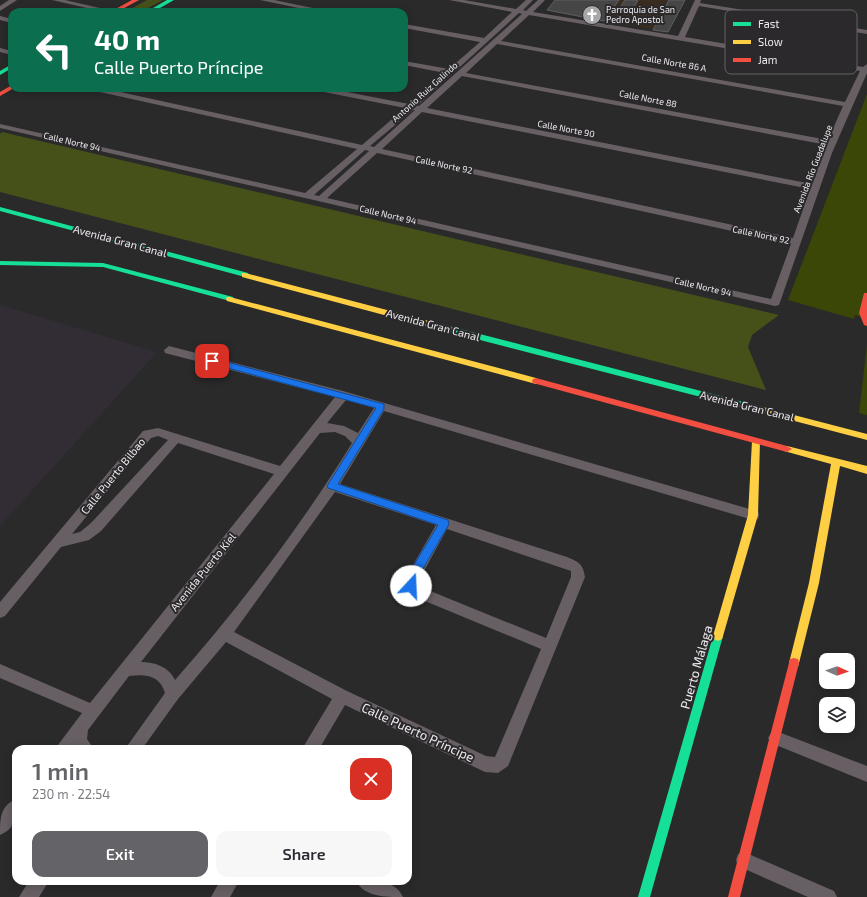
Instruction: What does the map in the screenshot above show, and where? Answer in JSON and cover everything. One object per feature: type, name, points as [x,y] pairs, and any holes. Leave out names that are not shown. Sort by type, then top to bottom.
[{"type":"main road","points":[[121,8],[136,0]]},
{"type":"main road","points":[[156,8],[171,0]]},
{"type":"main road","name":"Avenida Gran Canal","points":[[0,209],[455,331],[867,437]]},
{"type":"main road","points":[[0,263],[103,265],[867,470]]},
{"type":"main road","points":[[866,322],[863,312],[867,294]]},
{"type":"main road","name":"Puerto Málaga","points":[[644,897],[753,515],[756,441]]},
{"type":"main road","points":[[734,897],[776,738],[814,583],[836,462]]},
{"type":"street","points":[[0,9],[14,0]]},
{"type":"street","points":[[55,0],[94,8]]},
{"type":"street","points":[[263,0],[307,8]]},
{"type":"street","points":[[452,0],[725,45]]},
{"type":"street","name":"Antonio Ruiz Galindo","points":[[307,196],[410,108],[483,40],[530,0]]},
{"type":"street","name":"Antonio Ruiz Galindo","points":[[322,199],[542,0]]},
{"type":"street","points":[[681,38],[697,2],[742,10]]},
{"type":"street","points":[[408,27],[483,40]]},
{"type":"street","points":[[857,30],[867,32]]},
{"type":"street","name":"Calle Norte 86 A","points":[[496,42],[848,105]]},
{"type":"street","points":[[408,64],[449,71]]},
{"type":"street","name":"Avenida Río Guadalupe","points":[[775,303],[797,242],[814,187],[848,105],[866,68]]},
{"type":"street","name":"Calle Norte 88","points":[[461,74],[832,143]]},
{"type":"street","name":"Calle Norte 92","points":[[110,92],[797,242]]},
{"type":"street","name":"Calle Norte 90","points":[[333,92],[814,187]]},
{"type":"street","name":"Calle Norte 94","points":[[0,126],[775,303]]},
{"type":"street","points":[[169,350],[343,395],[753,515]]},
{"type":"street","name":"Avenida Puerto Kiel","points":[[66,745],[282,472],[318,429],[343,395]]},
{"type":"street","points":[[136,745],[173,694],[224,634],[332,486],[358,441],[381,406]]},
{"type":"street","points":[[318,429],[327,427],[345,429],[358,441]]},
{"type":"street","name":"Calle Puerto Bilbao","points":[[0,612],[60,542],[147,434],[158,432],[282,472]]},
{"type":"street","name":"Calle Puerto Bilbao","points":[[60,542],[84,536],[96,527],[176,438]]},
{"type":"street","name":"Calle Puerto Príncipe","points":[[224,634],[342,696],[485,764],[498,764],[506,756],[578,577],[577,568],[567,563],[332,486]]},
{"type":"street","points":[[444,523],[412,578],[411,586],[413,590],[550,646]]},
{"type":"street","points":[[124,671],[137,667],[154,670],[167,679],[173,694]]},
{"type":"street","points":[[0,671],[93,711]]},
{"type":"street","points":[[312,745],[342,696]]},
{"type":"street","points":[[80,728],[79,742],[82,745]]},
{"type":"street","points":[[776,738],[867,774]]},
{"type":"street","points":[[0,827],[12,812]]},
{"type":"street","points":[[744,860],[828,897]]},
{"type":"street","points":[[28,897],[37,885]]},
{"type":"street","points":[[220,897],[228,885]]},
{"type":"street","points":[[372,885],[394,897]]},
{"type":"shaded area","points":[[619,0],[685,0],[668,32],[604,21]]},
{"type":"shaded area","points":[[0,305],[157,352],[0,526]]},
{"type":"green space","points":[[147,0],[163,0],[148,8],[132,8]]},
{"type":"green space","points":[[867,94],[867,304],[863,317],[855,315],[854,319],[788,300]]},
{"type":"green space","points":[[2,132],[779,315],[752,335],[748,347],[766,390],[0,192],[0,134]]},
{"type":"green space","points":[[867,345],[867,415],[859,413]]},
{"type":"building","name":"Parroquia de San Pedro Apostol","points":[[555,0],[619,0],[604,21],[547,10]]},
{"type":"building","points":[[625,0],[638,0],[630,14],[617,12]]},
{"type":"building","points":[[669,0],[685,0],[668,32],[653,30]]},
{"type":"traffic: fast","points":[[156,8],[171,0]]},
{"type":"traffic: fast","points":[[0,73],[8,68]]},
{"type":"traffic: fast","points":[[0,209],[245,275]]},
{"type":"traffic: fast","points":[[0,263],[103,265],[230,299]]},
{"type":"traffic: fast","points":[[429,324],[763,410]]},
{"type":"traffic: fast","points":[[644,897],[718,636]]},
{"type":"traffic: slow","points":[[245,275],[429,324]]},
{"type":"traffic: slow","points":[[230,299],[536,381]]},
{"type":"traffic: slow","points":[[763,410],[867,437]]},
{"type":"traffic: slow","points":[[718,636],[753,515],[756,441]]},
{"type":"traffic: slow","points":[[787,449],[867,470]]},
{"type":"traffic: slow","points":[[794,663],[814,583],[836,462]]},
{"type":"traffic: jam","points":[[121,8],[136,0]]},
{"type":"traffic: jam","points":[[0,94],[8,89]]},
{"type":"traffic: jam","points":[[867,295],[863,313],[867,323]]},
{"type":"traffic: jam","points":[[536,381],[787,449]]},
{"type":"traffic: jam","points":[[734,897],[794,663]]},
{"type":"place","name":"Parroquia de San Pedro Apostol","points":[[592,15]]},
{"type":"route","points":[[212,361],[381,406],[358,441],[332,486],[444,523],[412,578],[410,582],[411,586]]}]
